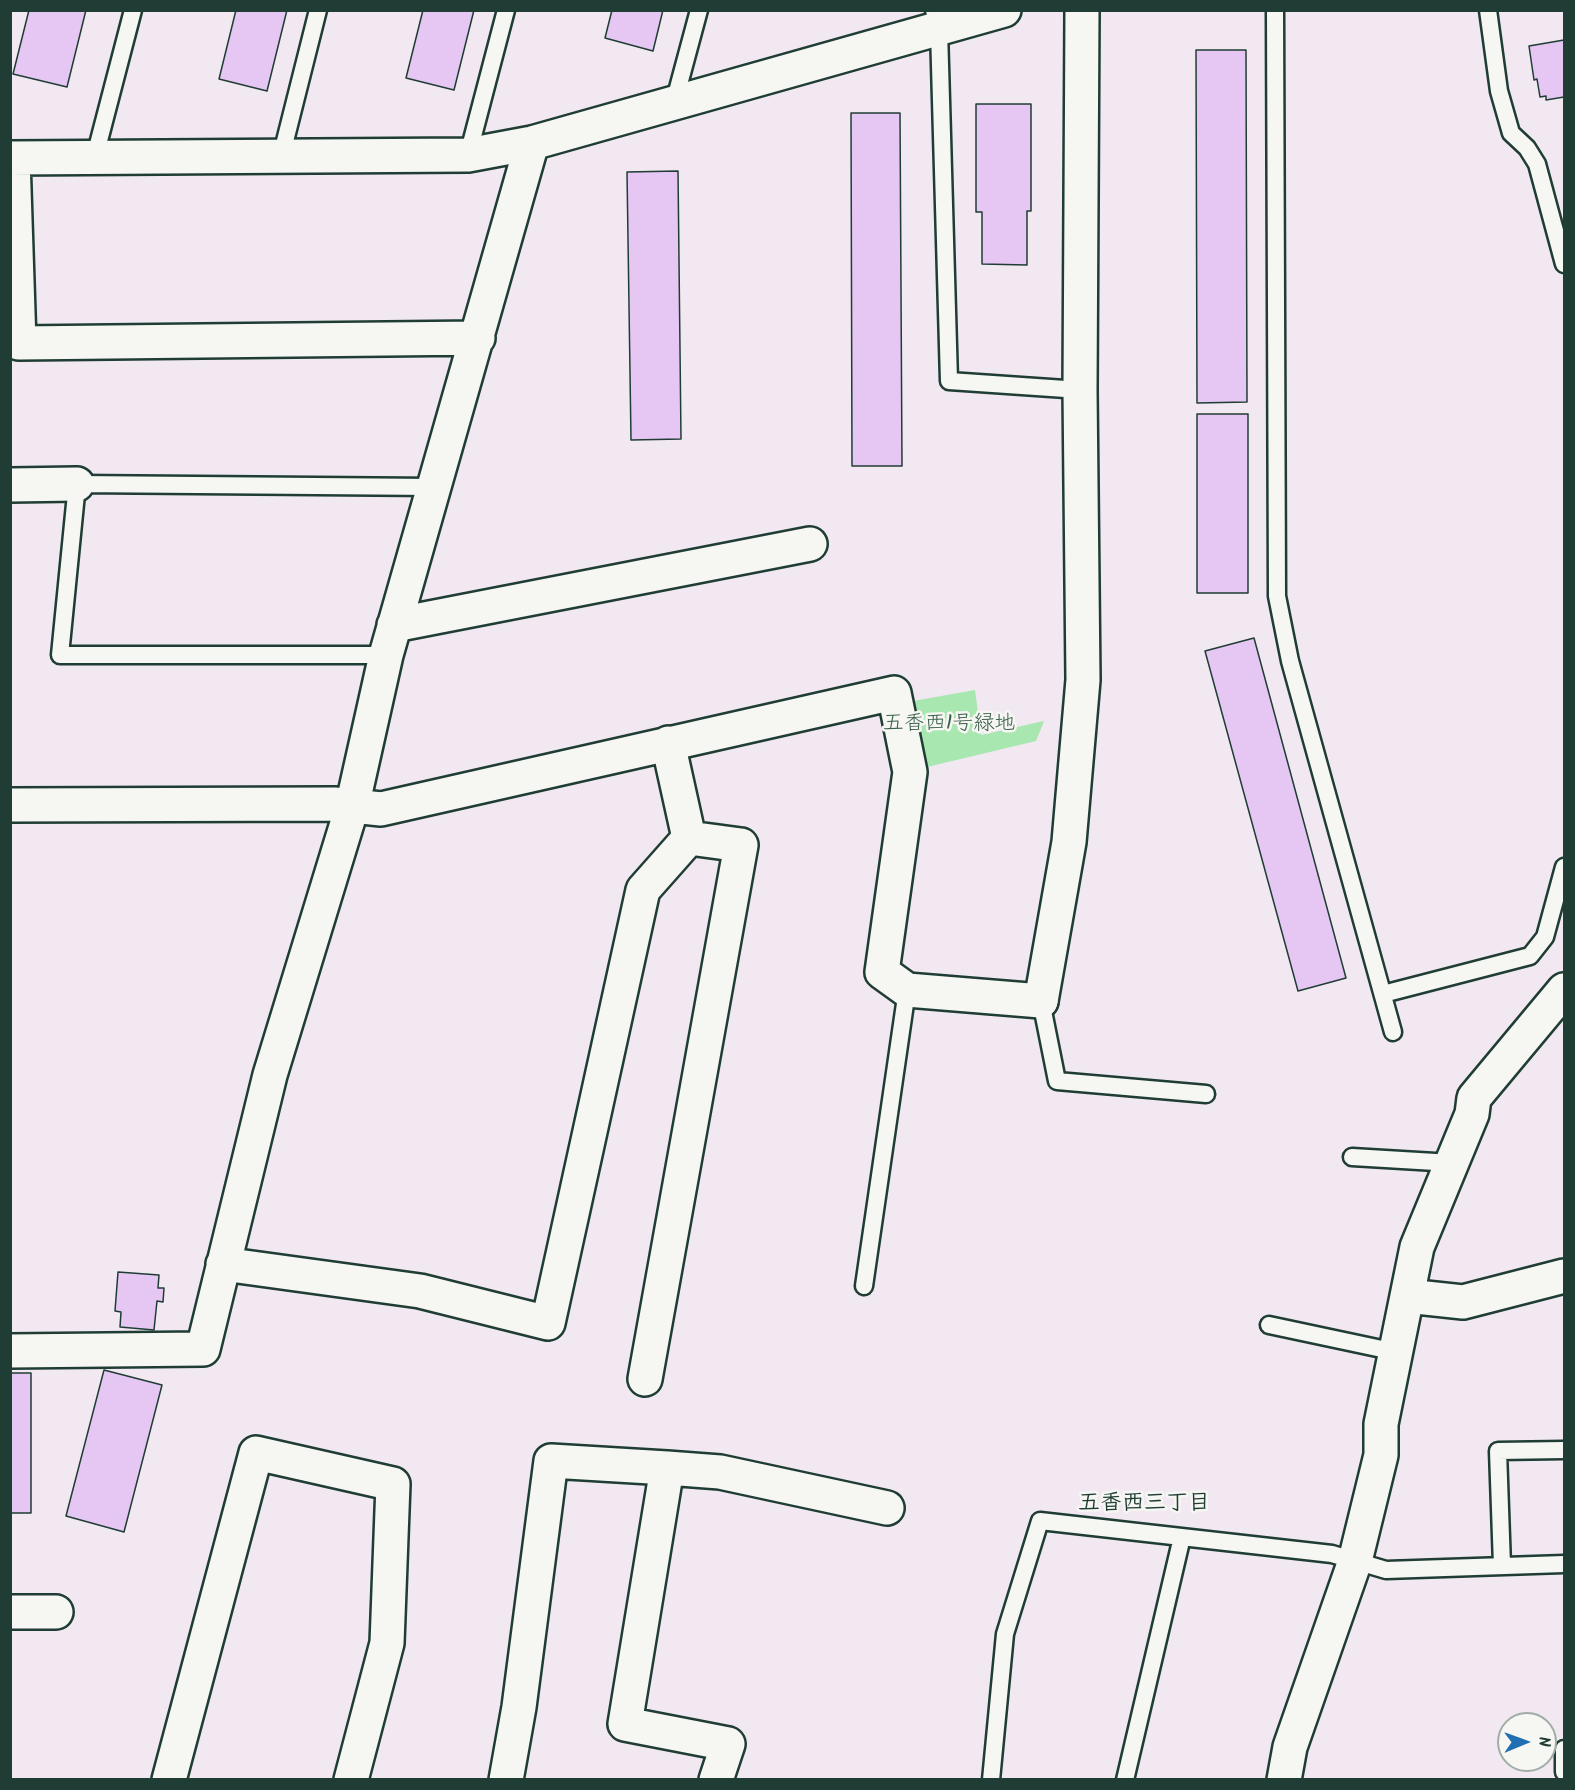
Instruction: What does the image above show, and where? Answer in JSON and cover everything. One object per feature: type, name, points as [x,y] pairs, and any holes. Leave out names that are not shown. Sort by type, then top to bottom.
[{"type":"street","points":[[478,338],[19,343],[12,158],[468,154],[532,143],[674,103],[936,20],[1005,10]]},
{"type":"street","points":[[10,805],[334,804],[381,809],[894,693],[910,772],[882,972],[907,990],[1041,1001],[1069,842],[1083,680],[1080,390],[1082,10]]},
{"type":"street","points":[[10,1351],[204,1349],[270,1075],[352,807],[390,640],[532,143]]},
{"type":"street","points":[[10,485],[77,484]]},
{"type":"street","points":[[390,640],[810,544]]},
{"type":"street","points":[[668,743],[689,838]]},
{"type":"street","points":[[223,1264],[420,1291],[548,1323],[643,890],[689,838]]},
{"type":"street","points":[[645,1379],[741,845],[689,838]]},
{"type":"street","points":[[1284,1779],[1290,1747],[1355,1561],[1381,1455],[1381,1424],[1417,1247],[1472,1114],[1474,1098],[1564,990]]},
{"type":"street","points":[[1407,1296],[1463,1302],[1564,1276]]},
{"type":"street","points":[[169,1779],[256,1453],[393,1484],[387,1642],[351,1779]]},
{"type":"street","points":[[506,1779],[519,1707],[551,1461],[720,1472],[887,1508]]},
{"type":"street","points":[[667,1468],[625,1724],[728,1744],[716,1779]]},
{"type":"street","points":[[10,1612],[56,1612]]},
{"type":"lane","points":[[95,156],[133,10]]},
{"type":"lane","points":[[280,157],[318,10]]},
{"type":"lane","points":[[468,154],[506,10]]},
{"type":"lane","points":[[674,103],[699,10]]},
{"type":"lane","points":[[1275,10],[1277,596],[1290,661],[1393,1032]]},
{"type":"lane","points":[[1488,10],[1499,91],[1511,133],[1527,148],[1537,164],[1564,264]]},
{"type":"lane","points":[[936,20],[949,381],[1080,390]]},
{"type":"lane","points":[[390,640],[60,655],[77,484],[435,487]]},
{"type":"lane","points":[[1383,994],[1530,956],[1545,937],[1564,867]]},
{"type":"lane","points":[[864,1286],[907,990]]},
{"type":"lane","points":[[1041,1001],[1057,1081],[1206,1094]]},
{"type":"lane","points":[[1352,1156],[1452,1163]]},
{"type":"lane","points":[[1269,1324],[1396,1352]]},
{"type":"lane","points":[[1502,1566],[1498,1451],[1564,1450]]},
{"type":"lane","points":[[991,1779],[1005,1634],[1040,1521],[1332,1554],[1386,1570],[1564,1564]]},
{"type":"lane","points":[[1125,1779],[1182,1537]]},
{"type":"lane","points":[[1564,1749],[1564,1772]]},
{"type":"green space","name":"五香西1号緑地","points":[[975,690],[981,735],[1044,721],[1036,741],[927,767],[913,701]]},
{"type":"building","points":[[29,10],[86,10],[67,87],[13,74]]},
{"type":"building","points":[[236,10],[287,10],[267,91],[219,79]]},
{"type":"building","points":[[423,10],[474,10],[454,90],[406,78]]},
{"type":"building","points":[[612,10],[663,10],[653,51],[605,38]]},
{"type":"building","points":[[1564,40],[1564,97],[1546,100],[1546,96],[1540,97],[1537,79],[1534,80],[1529,46]]},
{"type":"building","points":[[1196,50],[1246,50],[1247,402],[1197,403]]},
{"type":"building","points":[[976,104],[1031,104],[1031,211],[1027,211],[1027,265],[982,264],[982,212],[976,212]]},
{"type":"building","points":[[851,113],[900,113],[902,466],[852,466]]},
{"type":"building","points":[[678,171],[681,439],[631,440],[627,172]]},
{"type":"building","points":[[1197,414],[1248,414],[1248,593],[1197,593]]},
{"type":"building","points":[[1254,638],[1346,978],[1298,991],[1205,651]]},
{"type":"building","points":[[118,1272],[159,1275],[158,1288],[164,1288],[163,1302],[157,1301],[154,1330],[120,1327],[121,1312],[115,1311]]},
{"type":"building","points":[[104,1370],[162,1385],[124,1532],[66,1516]]},
{"type":"building","points":[[10,1373],[31,1373],[31,1513],[10,1513]]},
{"type":"district","name":"五香西三丁目","points":[[1144,1505]]}]
